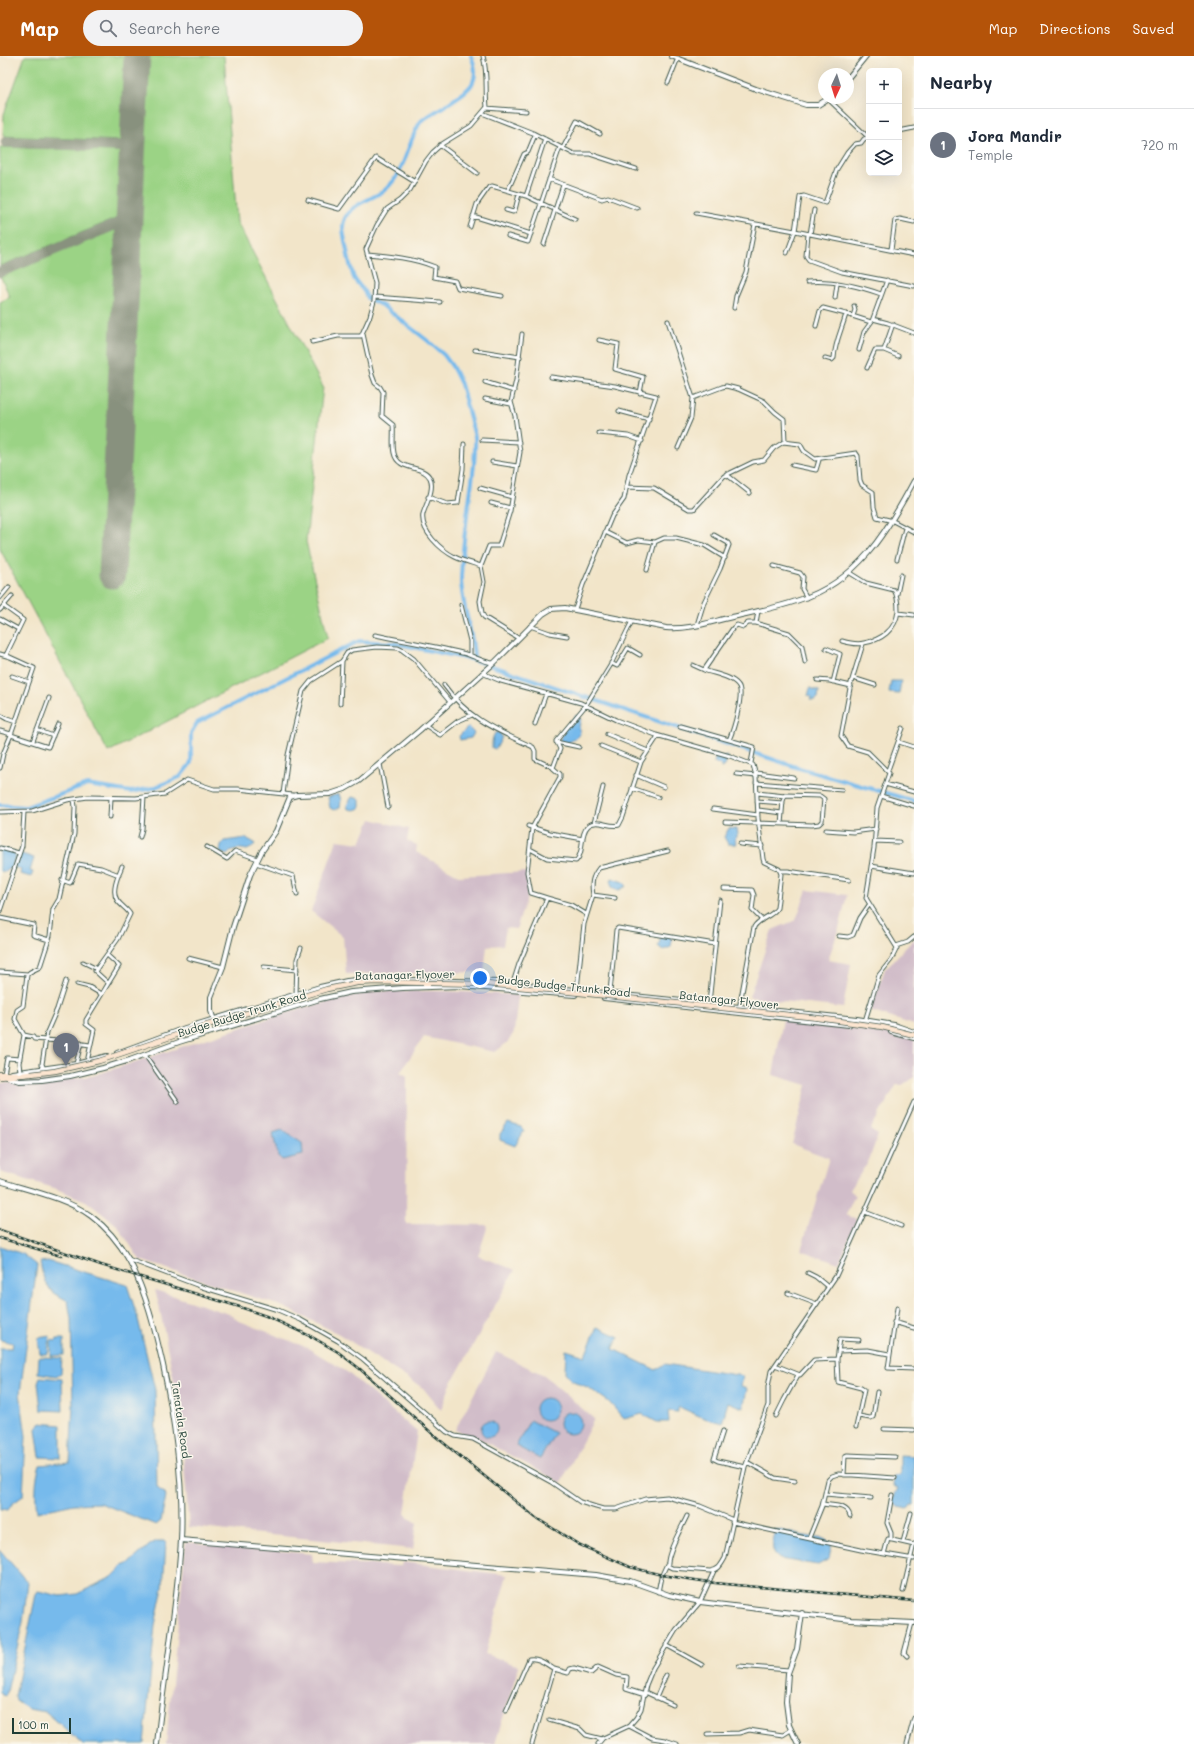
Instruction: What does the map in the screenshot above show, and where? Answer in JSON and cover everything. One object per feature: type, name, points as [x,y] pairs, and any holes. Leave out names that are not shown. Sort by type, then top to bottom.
[{"type":"main road","name":"Batanagar Flyover","points":[[0,1078],[6,1075],[28,1075],[55,1071],[99,1061],[197,1028],[327,989],[357,983],[376,982],[487,984],[570,992],[873,1025],[914,1035]]},
{"type":"street","points":[[481,566],[461,559],[443,548],[434,540],[424,526],[424,513],[431,484],[429,477],[421,471],[401,464],[394,454],[393,425],[382,416],[383,392],[380,386],[375,383],[372,375],[362,334],[374,301],[375,283],[366,249],[369,241],[384,213],[400,200],[415,182],[426,160],[440,145],[471,126],[486,108],[487,73],[483,56]]},
{"type":"street","points":[[671,56],[749,86],[806,105],[820,104]]},
{"type":"street","points":[[854,71],[866,56]]},
{"type":"street","points":[[668,83],[678,58]]},
{"type":"street","points":[[835,104],[866,134]]},
{"type":"street","points":[[486,108],[526,112]]},
{"type":"street","points":[[482,113],[545,139],[574,154],[590,154],[636,169]]},
{"type":"street","points":[[508,236],[527,242],[561,147],[577,121],[600,134]]},
{"type":"street","points":[[902,130],[914,128]]},
{"type":"street","points":[[508,190],[524,154],[528,152],[535,135]]},
{"type":"street","points":[[526,196],[545,139]]},
{"type":"street","points":[[788,253],[794,231],[800,197],[804,196],[825,203],[840,162],[855,144],[861,143],[866,139]]},
{"type":"street","points":[[440,145],[477,173]]},
{"type":"street","points":[[308,200],[339,209],[376,158],[415,182]]},
{"type":"street","points":[[549,179],[602,199],[608,197],[637,208]]},
{"type":"street","points":[[544,244],[563,185]]},
{"type":"street","points":[[470,227],[477,204],[489,187],[508,190],[526,196],[574,219]]},
{"type":"street","points":[[506,210],[513,212],[515,210],[519,194]]},
{"type":"street","points":[[814,210],[806,256],[809,260],[842,272],[914,286]]},
{"type":"street","points":[[696,213],[914,255]]},
{"type":"street","points":[[473,216],[530,234]]},
{"type":"street","points":[[891,250],[895,220],[900,219],[914,222]]},
{"type":"street","points":[[734,308],[736,296],[746,272],[755,224]]},
{"type":"street","points":[[367,254],[391,256],[429,265],[436,268],[434,276],[455,281],[458,288],[502,296]]},
{"type":"street","points":[[859,350],[864,332],[872,321],[881,294],[888,280]]},
{"type":"street","points":[[807,282],[816,281],[864,288],[881,294]]},
{"type":"street","points":[[835,298],[837,284]]},
{"type":"street","points":[[374,297],[440,302]]},
{"type":"street","points":[[853,316],[855,310],[854,306]]},
{"type":"street","points":[[816,326],[820,311],[823,308],[872,321],[893,324],[914,333]]},
{"type":"street","points":[[825,358],[832,360],[834,358],[835,343],[838,339],[846,314]]},
{"type":"street","points":[[668,321],[693,398],[691,418],[678,448]]},
{"type":"street","points":[[884,350],[893,324]]},
{"type":"street","points":[[312,342],[338,336],[360,337],[362,334]]},
{"type":"street","points":[[518,638],[487,619],[482,613],[480,598],[484,580],[481,566],[489,546],[499,546],[510,508],[520,452],[515,416],[511,404],[520,357],[522,334]]},
{"type":"street","points":[[599,340],[618,344],[614,369],[643,377],[640,393]]},
{"type":"street","points":[[475,350],[520,357]]},
{"type":"street","points":[[867,368],[875,350],[884,350],[898,356]]},
{"type":"street","points":[[551,377],[615,386],[656,396],[642,441],[629,474],[622,502],[612,516],[583,585],[575,609]]},
{"type":"street","points":[[485,382],[514,391]]},
{"type":"street","points":[[693,398],[726,386],[738,389],[764,401],[774,412],[784,419],[786,438],[784,442]]},
{"type":"street","points":[[485,400],[511,404]]},
{"type":"street","points":[[619,411],[649,419]]},
{"type":"street","points":[[599,433],[628,436],[642,441]]},
{"type":"street","points":[[482,440],[519,442]]},
{"type":"street","points":[[626,487],[654,488],[689,509],[694,509],[726,474],[753,462],[764,460],[774,448],[784,442],[800,444],[804,451],[818,460],[856,453],[858,456],[860,480],[862,485],[873,492],[876,514],[880,518],[893,520],[914,532]]},
{"type":"street","points":[[428,497],[447,504],[458,503],[463,469],[464,444]]},
{"type":"street","points":[[792,465],[816,470],[818,460]]},
{"type":"street","points":[[492,462],[517,466]]},
{"type":"street","points":[[726,474],[750,493]]},
{"type":"street","points":[[0,812],[24,812],[37,810],[54,803],[88,797],[144,797],[165,794],[187,780],[214,789],[238,789],[293,795],[319,795],[338,792],[352,786],[380,764],[494,663],[530,626],[551,609],[575,609],[672,629],[697,625],[758,611],[807,598],[820,592],[850,573],[870,552],[893,520],[914,481]]},
{"type":"street","points":[[480,488],[512,496]]},
{"type":"street","points":[[491,503],[510,508]]},
{"type":"street","points":[[897,559],[905,528]]},
{"type":"street","points":[[605,532],[627,543],[638,540],[654,542],[664,538],[676,538],[704,545],[724,558]]},
{"type":"street","points":[[697,625],[704,602],[729,544],[714,535]]},
{"type":"street","points":[[647,570],[654,542]]},
{"type":"street","points":[[774,566],[800,573],[803,577],[802,589],[807,598]]},
{"type":"street","points":[[850,573],[866,583],[892,588],[896,594]]},
{"type":"street","points":[[842,642],[863,644],[883,636],[891,630],[895,624],[898,613],[896,594],[901,575]]},
{"type":"street","points":[[0,598],[9,588]]},
{"type":"street","points":[[0,610],[12,596]]},
{"type":"street","points":[[461,604],[470,641],[471,655]]},
{"type":"street","points":[[5,607],[23,620],[6,655]]},
{"type":"street","points":[[756,623],[758,611]]},
{"type":"street","points":[[898,613],[914,615]]},
{"type":"street","points":[[0,619],[18,629]]},
{"type":"street","points":[[556,742],[586,704],[611,664],[632,621]]},
{"type":"street","points":[[704,670],[733,628],[737,625],[744,627],[748,622],[789,633],[802,646],[805,662]]},
{"type":"street","points":[[530,626],[547,632],[567,636]]},
{"type":"street","points":[[375,635],[471,655],[494,663]]},
{"type":"street","points":[[863,644],[851,686],[841,732],[842,739],[848,746],[868,752],[888,770]]},
{"type":"street","points":[[340,704],[342,661],[346,653],[358,648],[398,648],[414,659],[450,702]]},
{"type":"street","points":[[611,664],[617,666],[628,648],[640,655]]},
{"type":"street","points":[[826,648],[840,654],[833,682]]},
{"type":"street","points":[[0,654],[6,655],[34,668],[16,722],[3,754],[0,768]]},
{"type":"street","points":[[283,794],[288,755],[302,691],[311,681],[342,661]]},
{"type":"street","points":[[693,665],[733,681],[740,686],[741,694],[734,728],[729,740]]},
{"type":"street","points":[[483,672],[494,679],[586,704],[616,720],[658,736],[751,763],[756,774],[758,815],[764,862],[776,867],[780,871],[849,880]]},
{"type":"street","points":[[12,676],[29,682]]},
{"type":"street","points":[[853,678],[875,686]]},
{"type":"street","points":[[817,680],[851,686]]},
{"type":"street","points":[[444,685],[454,699],[483,724],[533,747],[535,758],[552,767],[560,774],[560,777],[532,828],[527,872],[531,893],[571,905],[586,914]]},
{"type":"street","points":[[535,724],[546,694]]},
{"type":"street","points":[[33,741],[49,698]]},
{"type":"street","points":[[0,715],[16,722]]},
{"type":"street","points":[[425,725],[440,736],[458,721],[472,715]]},
{"type":"street","points":[[0,731],[49,747],[58,724]]},
{"type":"street","points":[[680,726],[754,747],[755,749],[751,763]]},
{"type":"street","points":[[864,1026],[876,981],[896,952],[896,946],[869,905],[866,898],[866,893],[875,841],[877,808],[889,776],[888,770],[903,728]]},
{"type":"street","points":[[37,730],[53,736]]},
{"type":"street","points":[[607,734],[648,751]]},
{"type":"street","points":[[594,823],[613,826],[619,825],[623,818],[641,762],[658,736]]},
{"type":"street","points":[[556,742],[579,747]]},
{"type":"street","points":[[552,767],[560,749],[556,742]]},
{"type":"street","points":[[899,742],[914,747]]},
{"type":"street","points":[[601,746],[641,762]]},
{"type":"street","points":[[380,764],[388,807]]},
{"type":"street","points":[[736,774],[756,774],[794,778]]},
{"type":"street","points":[[636,775],[664,787]]},
{"type":"street","points":[[756,782],[842,790]]},
{"type":"street","points":[[885,784],[914,792]]},
{"type":"street","points":[[530,849],[547,858],[576,861],[580,856],[583,839],[587,828],[594,823],[603,787]]},
{"type":"street","points":[[632,788],[658,797]]},
{"type":"street","points":[[725,822],[816,825],[822,821],[824,801],[822,797],[789,794],[785,796],[757,793]]},
{"type":"street","points":[[217,1030],[213,1019],[211,997],[223,967],[233,928],[257,861],[276,831],[287,802],[293,795]]},
{"type":"street","points":[[781,824],[782,803],[785,796]]},
{"type":"street","points":[[881,796],[914,806]]},
{"type":"street","points":[[140,837],[144,813],[144,797]]},
{"type":"street","points":[[110,817],[111,798]]},
{"type":"street","points":[[0,972],[28,974],[40,967],[52,929],[53,909],[59,899],[62,880],[74,834],[74,799]]},
{"type":"street","points":[[758,801],[782,803]]},
{"type":"street","points":[[712,809],[758,815]]},
{"type":"street","points":[[758,810],[782,813]]},
{"type":"street","points":[[0,911],[23,840],[24,812]]},
{"type":"street","points":[[528,826],[583,839]]},
{"type":"street","points":[[826,830],[853,832],[876,829]]},
{"type":"street","points":[[875,841],[899,842]]},
{"type":"street","points":[[740,844],[762,846]]},
{"type":"street","points":[[0,848],[19,853]]},
{"type":"street","points":[[207,848],[227,859],[235,851],[293,876],[297,894]]},
{"type":"street","points":[[577,989],[584,924],[593,895],[593,876],[599,868],[668,851]]},
{"type":"street","points":[[62,880],[70,883],[78,864],[101,868],[119,875]]},
{"type":"street","points":[[108,983],[95,971],[107,955],[130,914],[115,896],[116,883],[122,866]]},
{"type":"street","points":[[871,866],[914,873]]},
{"type":"street","points":[[739,1012],[754,927],[777,908],[780,871]]},
{"type":"street","points":[[724,889],[752,890],[754,895],[752,910],[762,920]]},
{"type":"street","points":[[593,895],[615,898]]},
{"type":"street","points":[[513,983],[519,964],[547,898]]},
{"type":"street","points":[[709,1002],[720,900]]},
{"type":"street","points":[[839,936],[848,937],[853,935],[860,918],[869,905]]},
{"type":"street","points":[[0,918],[34,925],[33,935],[49,940]]},
{"type":"street","points":[[610,992],[616,930],[618,928],[715,944]]},
{"type":"street","points":[[896,946],[908,942],[914,937]]},
{"type":"street","points":[[296,995],[297,959],[301,948]]},
{"type":"street","points":[[87,1062],[94,1030],[86,1022],[118,966],[107,955]]},
{"type":"street","points":[[188,958],[223,967]]},
{"type":"street","points":[[83,962],[97,969]]},
{"type":"street","points":[[264,967],[296,970]]},
{"type":"street","points":[[28,974],[23,1006],[17,1010],[15,1020],[24,1035],[35,1040],[81,1043],[90,1046]]},
{"type":"street","name":"Budge Budge Trunk Road","points":[[6,1075],[20,1071],[44,1069],[87,1062],[213,1019],[333,984],[365,979],[463,980],[610,992],[865,1020],[894,1025],[914,1032]]},
{"type":"street","points":[[44,1069],[42,1064],[48,1029],[57,1009],[66,981]]},
{"type":"street","points":[[76,984],[89,987],[101,994]]},
{"type":"street","name":"Budge Budge Trunk Road","points":[[6,1075],[23,1081],[57,1078],[103,1068],[217,1030],[351,992],[438,986],[487,987],[739,1012],[864,1026],[914,1038]]},
{"type":"street","points":[[20,1071],[20,1059],[24,1035]]},
{"type":"street","points":[[76,1064],[81,1043]]},
{"type":"street","points":[[145,1055],[178,1102]]},
{"type":"street","points":[[6,1075],[7,1058],[20,1059]]},
{"type":"street","points":[[598,1744],[602,1739],[633,1723],[641,1709],[649,1676],[666,1645],[676,1630],[700,1602],[714,1571],[719,1568],[725,1558],[745,1467],[768,1405],[769,1380],[775,1365],[840,1269],[914,1102]]},
{"type":"street","name":"Taratala Road","points":[[0,1181],[60,1200],[84,1211],[105,1228],[128,1259],[138,1280],[152,1320],[169,1394],[178,1454],[181,1506],[181,1540],[168,1663],[157,1744]]},
{"type":"street","points":[[864,1212],[901,1226]]},
{"type":"street","points":[[128,1259],[202,1287],[278,1310],[301,1320],[338,1341],[363,1359],[447,1432],[455,1436],[473,1439],[551,1482],[580,1502],[610,1510],[646,1499],[667,1496],[700,1506],[732,1521],[912,1559]]},
{"type":"street","points":[[808,1274],[816,1277],[828,1287]]},
{"type":"street","points":[[788,1293],[816,1304]]},
{"type":"street","points":[[897,1308],[889,1354],[888,1369],[914,1369]]},
{"type":"street","points":[[894,1322],[914,1328]]},
{"type":"street","points":[[856,1427],[860,1416],[864,1390],[838,1382],[837,1359],[840,1339],[859,1340]]},
{"type":"street","points":[[838,1351],[868,1350],[889,1354]]},
{"type":"street","points":[[775,1365],[798,1374],[802,1374],[814,1360],[837,1359]]},
{"type":"street","points":[[776,1416],[798,1374]]},
{"type":"street","points":[[860,1416],[870,1418],[873,1417],[877,1392]]},
{"type":"street","points":[[884,1429],[914,1430]]},
{"type":"street","points":[[723,1431],[714,1459],[745,1467]]},
{"type":"street","points":[[844,1475],[845,1458],[847,1455],[895,1457]]},
{"type":"street","points":[[747,1462],[776,1478],[795,1481]]},
{"type":"street","points":[[809,1538],[823,1504],[830,1478],[834,1475],[895,1478]]},
{"type":"street","points":[[825,1494],[870,1498]]},
{"type":"street","points":[[884,1554],[887,1541],[890,1540],[891,1533],[887,1523],[892,1494]]},
{"type":"street","points":[[823,1504],[846,1508],[849,1511],[850,1516]]},
{"type":"street","points":[[903,1542],[911,1513]]},
{"type":"street","points":[[658,1592],[661,1577],[676,1538],[687,1516]]},
{"type":"street","points":[[181,1540],[596,1575],[630,1581],[658,1592],[700,1602],[851,1620],[913,1623],[904,1653],[906,1656]]},
{"type":"street","points":[[890,1540],[914,1544],[912,1559],[903,1591]]},
{"type":"street","points":[[667,1564],[672,1568],[714,1571]]},
{"type":"street","points":[[796,1743],[786,1709],[789,1670],[797,1649],[802,1613]]},
{"type":"street","points":[[666,1645],[702,1665]]},
{"type":"street","points":[[506,1711],[527,1661],[534,1659],[554,1669],[568,1673],[571,1668],[590,1673],[598,1667],[616,1675],[627,1677],[626,1687],[628,1690],[645,1694],[673,1705]]},
{"type":"street","points":[[739,1666],[789,1670]]},
{"type":"street","points":[[532,1744],[554,1669]]},
{"type":"street","points":[[656,1698],[666,1675]]},
{"type":"street","points":[[907,1744],[914,1718]]},
{"type":"street","points":[[549,1720],[580,1729],[586,1735],[602,1739]]},
{"type":"street","points":[[629,1726],[652,1738],[677,1744]]},
{"type":"street","points":[[707,1734],[739,1733],[750,1730],[783,1735],[791,1730]]},
{"type":"shaded area","points":[[371,819],[409,829],[407,841],[417,845],[416,852],[460,876],[527,872],[528,895],[516,929],[506,928],[503,945],[487,946],[484,972],[346,974],[343,937],[311,911],[337,840],[361,843]]},
{"type":"shaded area","points":[[807,890],[847,895],[840,925],[828,960],[851,964],[843,1008],[749,997],[772,930],[796,920]]},
{"type":"shaded area","points":[[914,939],[914,1025],[870,1011],[885,969]]},
{"type":"shaded area","points":[[375,991],[445,991],[518,995],[514,1032],[508,1042],[495,1052],[424,1037],[400,1072],[407,1076],[406,1224],[488,1225],[478,1256],[515,1270],[450,1386],[441,1410],[423,1388],[339,1334],[284,1307],[140,1260],[117,1225],[86,1201],[54,1188],[0,1172],[0,1083],[42,1082],[92,1076],[285,1013],[353,995]]},
{"type":"shaded area","points":[[783,1019],[896,1033],[914,1040],[914,1077],[902,1085],[897,1084],[870,1130],[878,1135],[869,1160],[850,1190],[855,1195],[846,1215],[857,1219],[839,1263],[801,1250],[829,1158],[792,1144],[807,1085],[773,1075]]},
{"type":"shaded area","points":[[155,1290],[232,1315],[237,1320],[308,1348],[347,1372],[417,1432],[405,1514],[417,1523],[413,1549],[189,1527],[180,1412]]},
{"type":"shaded area","points":[[496,1352],[544,1375],[594,1419],[561,1483],[484,1441],[455,1430]]},
{"type":"shaded area","points":[[186,1542],[312,1554],[313,1562],[401,1566],[402,1562],[507,1575],[485,1654],[519,1666],[495,1744],[166,1744]]},
{"type":"green space","points":[[25,56],[126,56],[123,141],[3,136],[4,114]]},
{"type":"green space","points":[[143,56],[224,56],[237,222],[323,387],[306,541],[328,638],[108,752],[0,549],[0,302],[10,297],[0,275],[119,228],[104,575],[121,576]]},
{"type":"green space","points":[[0,147],[123,151],[120,217],[0,266]]},
{"type":"water","points":[[891,681],[901,681],[899,694],[889,693]]},
{"type":"water","points":[[810,688],[819,691],[818,698],[815,700],[810,700],[811,697],[808,696]]},
{"type":"water","points":[[576,715],[581,719],[579,727],[580,734],[567,744],[559,742],[565,728]]},
{"type":"water","points":[[468,727],[474,733],[471,738],[460,740],[459,736]]},
{"type":"water","points":[[496,732],[500,733],[502,737],[496,749],[492,748],[492,739]]},
{"type":"water","points":[[716,754],[721,757],[727,756],[724,767],[721,768],[721,765],[714,763]]},
{"type":"water","points":[[339,794],[341,800],[340,808],[334,810],[330,808],[328,797]]},
{"type":"water","points":[[352,797],[360,799],[360,808],[354,810],[348,809],[347,805]]},
{"type":"water","points":[[729,828],[737,829],[738,834],[735,838],[736,844],[728,844],[724,837]]},
{"type":"water","points":[[246,838],[255,843],[253,847],[247,850],[236,849],[227,855],[221,853],[221,845],[224,841]]},
{"type":"water","points":[[0,848],[16,853],[12,866],[4,872],[0,871]]},
{"type":"water","points":[[19,853],[34,858],[30,871],[33,872],[31,877],[20,874],[21,870],[14,867]]},
{"type":"water","points":[[612,878],[623,882],[627,886],[619,890],[612,887]]},
{"type":"water","points":[[662,935],[669,935],[672,939],[671,947],[663,950],[658,946]]},
{"type":"water","points":[[508,1123],[521,1127],[524,1131],[515,1146],[500,1140],[500,1134]]},
{"type":"water","points":[[282,1130],[302,1143],[303,1155],[282,1160],[277,1153],[273,1133]]},
{"type":"water","points":[[0,1246],[23,1254],[37,1265],[20,1393],[26,1436],[23,1496],[12,1504],[8,1510],[0,1509],[0,1348],[12,1348],[13,1343],[0,1340]]},
{"type":"water","points":[[48,1261],[127,1285],[137,1315],[155,1390],[157,1487],[166,1496],[161,1521],[156,1525],[100,1503],[74,1504],[37,1512],[36,1488],[40,1465],[70,1462],[73,1405],[71,1319],[68,1301],[51,1290],[45,1282],[40,1262]]},
{"type":"water","points":[[597,1327],[619,1337],[613,1349],[656,1370],[665,1364],[743,1376],[741,1387],[747,1389],[743,1408],[728,1402],[722,1423],[704,1418],[679,1407],[677,1412],[668,1411],[669,1422],[657,1422],[642,1414],[624,1419],[609,1402],[589,1388],[571,1380],[565,1372],[566,1350],[585,1356]]},
{"type":"water","points":[[50,1336],[48,1354],[40,1354],[38,1338]]},
{"type":"water","points":[[57,1339],[64,1339],[64,1355],[51,1356],[51,1340],[56,1341]]},
{"type":"water","points":[[39,1357],[62,1358],[61,1373],[56,1376],[38,1373]]},
{"type":"water","points":[[40,1377],[62,1379],[63,1411],[41,1410],[38,1382]]},
{"type":"water","points":[[546,1398],[554,1401],[557,1409],[554,1417],[546,1420],[538,1417],[535,1409],[538,1401]]},
{"type":"water","points":[[570,1412],[578,1415],[581,1423],[578,1431],[570,1434],[562,1431],[559,1423],[562,1415]]},
{"type":"water","points":[[530,1420],[555,1433],[540,1459],[516,1446]]},
{"type":"water","points":[[489,1421],[495,1423],[497,1429],[495,1435],[489,1437],[483,1435],[481,1429],[483,1423]]},
{"type":"water","points":[[40,1423],[61,1425],[61,1458],[40,1457],[36,1429]]},
{"type":"water","points":[[900,1455],[914,1456],[914,1505],[911,1505],[908,1509],[898,1507],[892,1501],[898,1488],[893,1486],[894,1476],[900,1475]]},
{"type":"water","points":[[776,1529],[824,1539],[832,1543],[829,1559],[818,1565],[780,1559],[776,1556],[773,1549]]},
{"type":"water","points":[[157,1541],[164,1541],[166,1543],[163,1587],[155,1625],[144,1744],[83,1744],[46,1712],[28,1709],[16,1701],[15,1696],[36,1594],[38,1591],[60,1596],[77,1594],[112,1577],[123,1566],[128,1564],[151,1544]]},
{"type":"water","points":[[0,1550],[28,1583],[23,1622],[6,1696],[0,1692]]},
{"type":"waterway","points":[[471,56],[475,70],[475,77],[472,84],[457,98],[421,121],[416,129],[402,165],[393,182],[380,193],[353,208],[348,213],[343,227],[354,278],[365,292],[367,298],[383,306],[444,355],[452,366],[461,384],[475,437],[474,466],[464,536],[461,578],[463,599],[472,639],[474,660]]},
{"type":"waterway","points":[[0,805],[26,807],[87,785],[131,792],[153,788],[180,777],[191,763],[191,733],[197,723],[359,641],[393,643],[474,660],[799,768],[914,801]]},
{"type":"taxiway","points":[[6,142],[133,147]]},
{"type":"taxiway","points":[[117,224],[126,218],[130,211]]},
{"type":"taxiway","points":[[0,272],[117,224],[129,229]]},
{"type":"runway","points":[[112,575],[137,56]]},
{"type":"railway","points":[[0,1230],[101,1265],[240,1307],[266,1316],[312,1337],[338,1352],[360,1369],[435,1436],[536,1518],[578,1544],[630,1567],[662,1575],[715,1583],[914,1601]]},
{"type":"railway","points":[[0,1238],[61,1256]]},
{"type":"place","name":"Jora Mandir","points":[[66,1066]]}]
